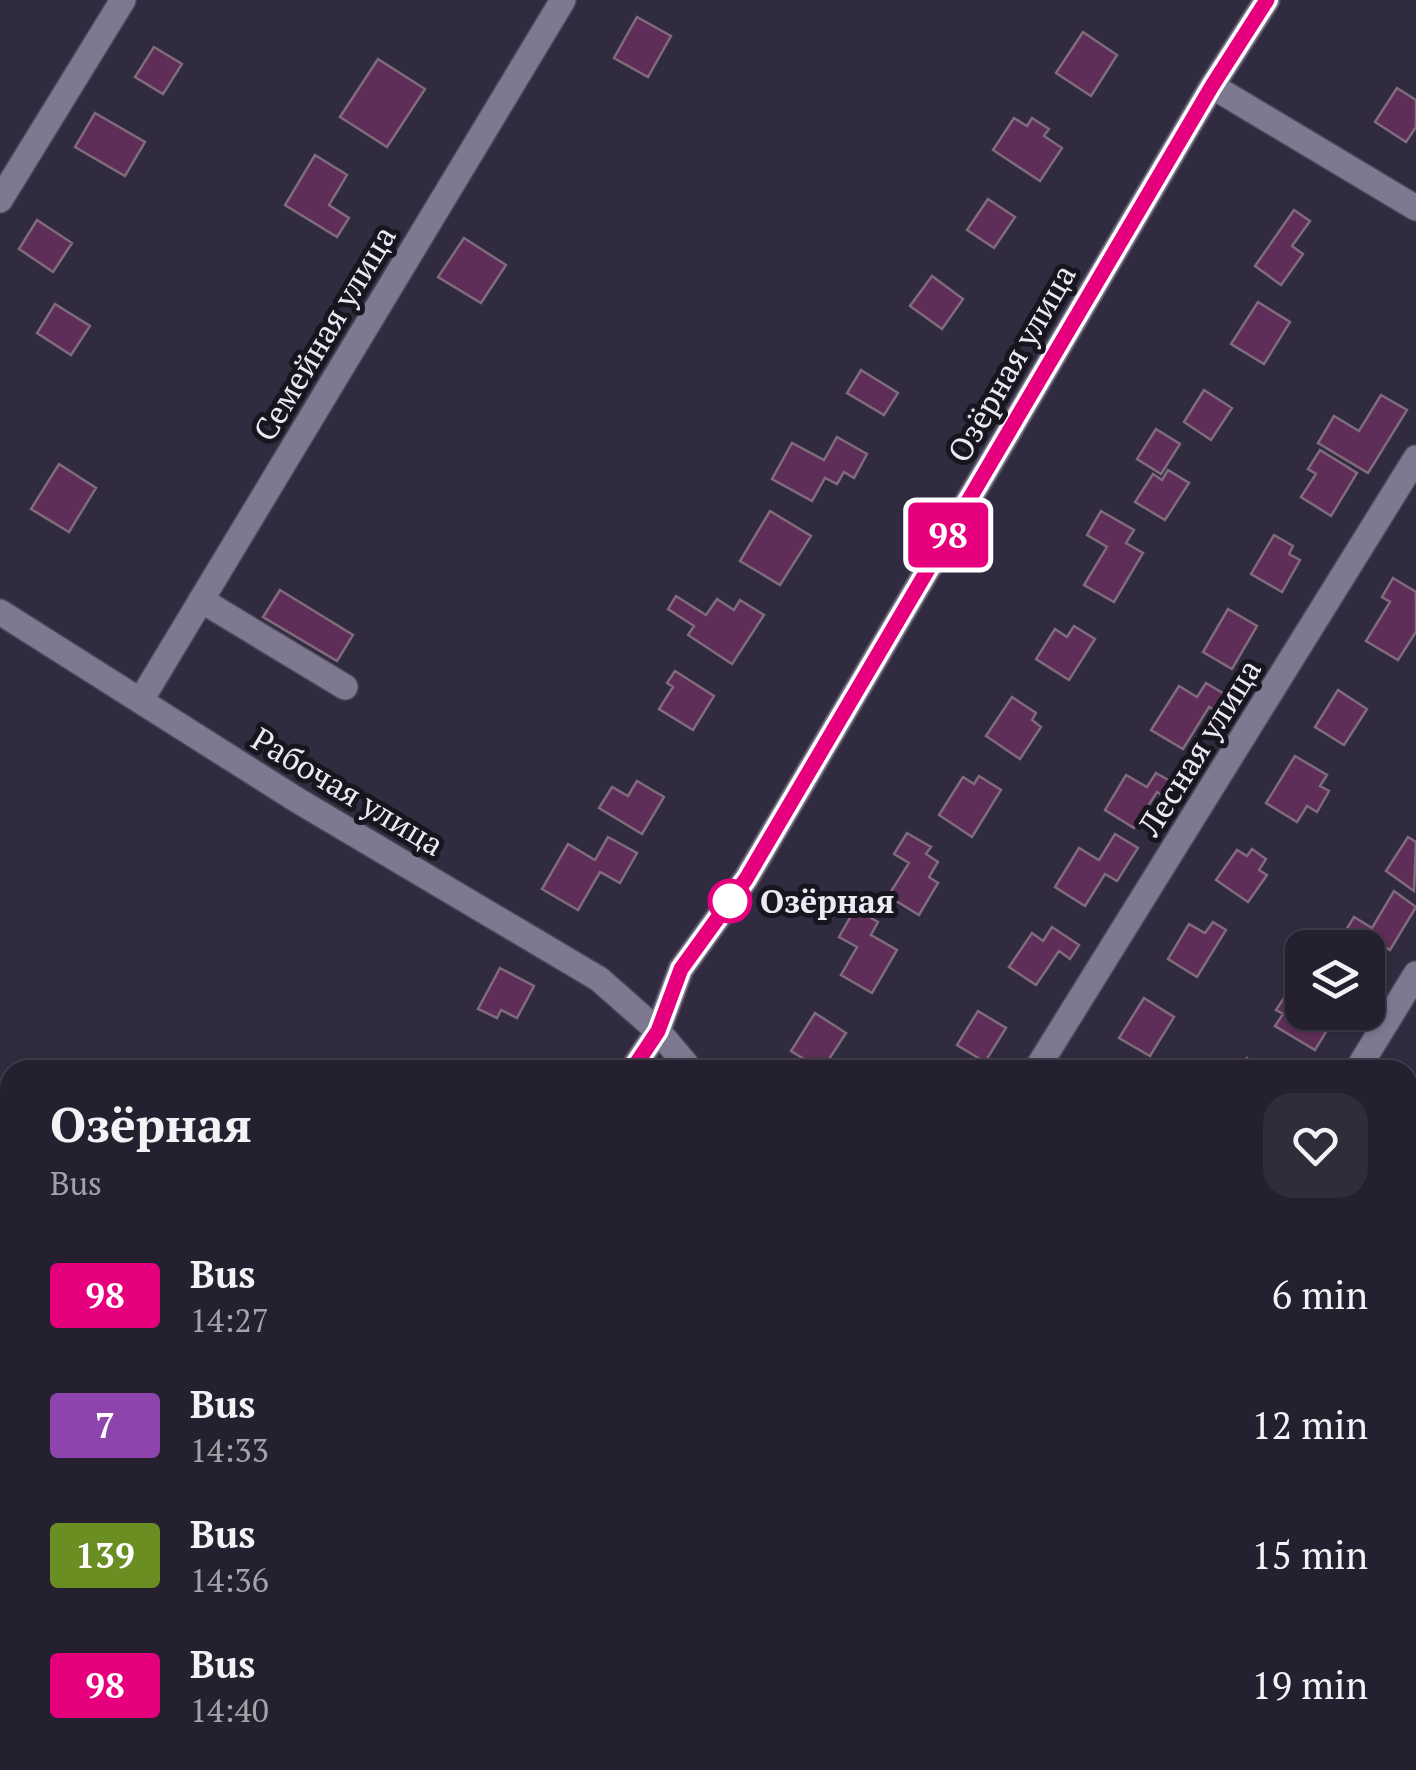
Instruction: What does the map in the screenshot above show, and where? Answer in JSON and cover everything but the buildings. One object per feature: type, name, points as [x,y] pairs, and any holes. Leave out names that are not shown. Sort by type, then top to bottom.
[{"type":"street","points":[[0,200],[123,0]]},
{"type":"street","name":"Семейная улица","points":[[140,700],[562,0]]},
{"type":"street","name":"Озёрная улица","points":[[639,1060],[658,1031],[681,969],[746,879],[1212,86],[1267,0]]},
{"type":"street","points":[[1212,86],[1416,208]]},
{"type":"street","name":"Лесная улица","points":[[1042,1060],[1416,458]]},
{"type":"street","points":[[201,600],[345,687]]},
{"type":"street","name":"Рабочая улица","points":[[0,612],[297,800],[599,979],[658,1031],[683,1060]]},
{"type":"street","points":[[1363,1060],[1416,974]]},
{"type":"bus line","name":"98","points":[[639,1060],[658,1031],[681,969],[746,879],[1212,86],[1267,0]]},
{"type":"place","name":"Озёрная","points":[[730,901]]}]
